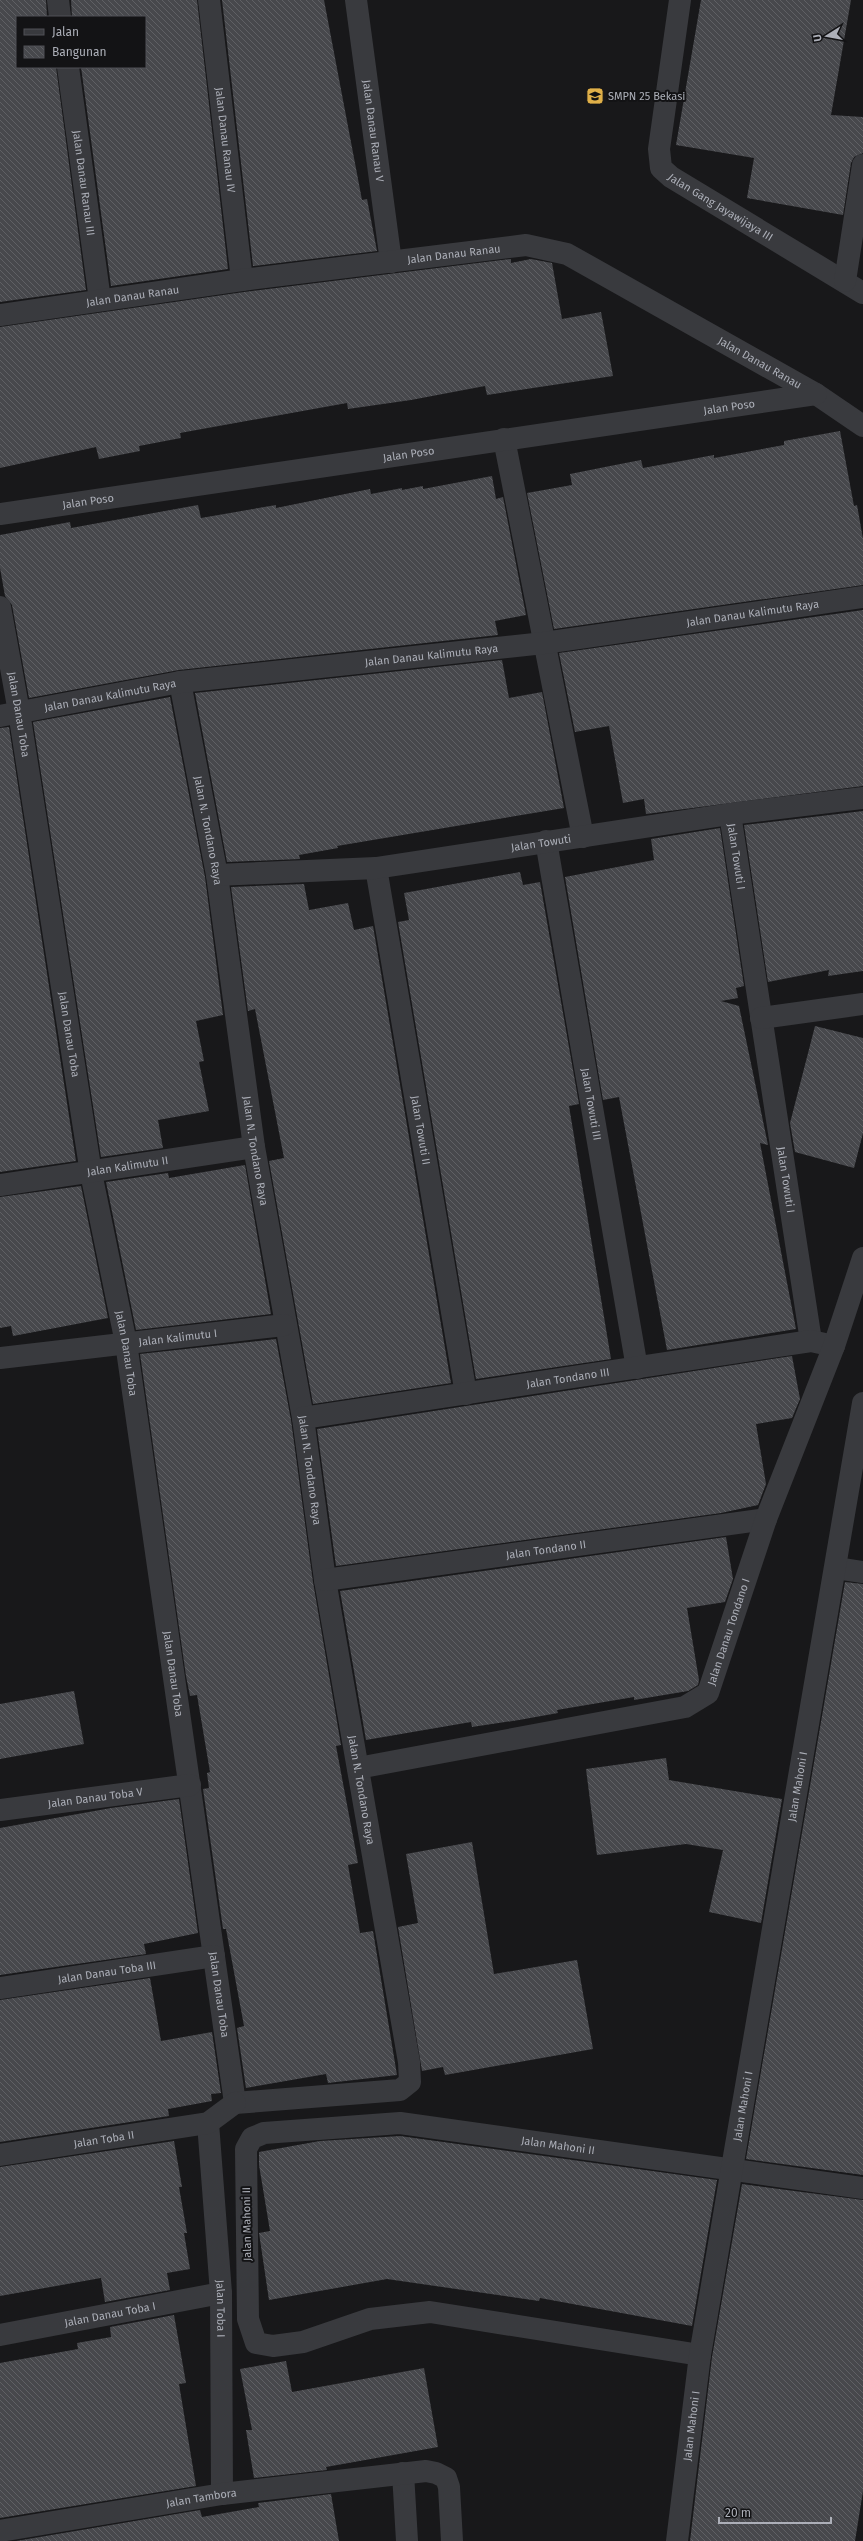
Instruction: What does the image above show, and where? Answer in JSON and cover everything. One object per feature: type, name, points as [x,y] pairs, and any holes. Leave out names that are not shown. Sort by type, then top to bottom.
[{"type":"street","points":[[58,0],[60,16]]},
{"type":"street","name":"Jalan Danau Ranau IV","points":[[209,0],[242,280]]},
{"type":"street","name":"Jalan Danau Ranau V","points":[[356,0],[391,262]]},
{"type":"street","name":"Jalan Gang Jayawijaya III","points":[[680,0],[659,149],[661,168],[670,177],[863,293]]},
{"type":"street","name":"Jalan Danau Ranau III","points":[[68,68],[100,300]]},
{"type":"street","points":[[845,281],[863,165]]},
{"type":"street","name":"Jalan Danau Ranau","points":[[0,315],[242,280],[526,244],[567,254],[816,394],[863,426]]},
{"type":"street","name":"Jalan Poso","points":[[0,514],[816,394]]},
{"type":"street","points":[[504,439],[583,837]]},
{"type":"street","name":"Jalan Danau Kalimutu Raya","points":[[9,714],[180,682],[544,643],[863,597]]},
{"type":"street","name":"Jalan Danau Toba","points":[[0,607],[9,714],[91,1173],[126,1343],[235,2103]]},
{"type":"street","name":"Jalan N. Tondano Raya","points":[[180,682],[217,875],[254,1147],[284,1325],[303,1418],[325,1580],[409,2062],[410,2082],[400,2090],[235,2103]]},
{"type":"street","name":"Jalan Towuti","points":[[217,875],[376,868],[730,814],[863,798]]},
{"type":"street","name":"Jalan Towuti I","points":[[730,814],[811,1341]]},
{"type":"street","name":"Jalan Towuti III","points":[[546,842],[636,1368]]},
{"type":"street","name":"Jalan Towuti II","points":[[376,868],[466,1394]]},
{"type":"street","points":[[761,1018],[863,1004]]},
{"type":"street","name":"Jalan Kalimutu II","points":[[0,1185],[91,1173],[254,1147]]},
{"type":"street","name":"Jalan Danau Tondano I","points":[[358,1768],[685,1707],[708,1693],[766,1519],[834,1346],[863,1258]]},
{"type":"street","name":"Jalan Kalimutu I","points":[[0,1358],[284,1325]]},
{"type":"street","name":"Jalan Tondano III","points":[[303,1418],[811,1341],[834,1346]]},
{"type":"street","name":"Jalan Mahoni I","points":[[677,2541],[700,2356],[836,1568],[863,1402]]},
{"type":"street","name":"Jalan Tondano II","points":[[325,1580],[766,1519]]},
{"type":"street","points":[[836,1568],[863,1572]]},
{"type":"street","name":"Jalan Danau Toba V","points":[[0,1810],[190,1785]]},
{"type":"street","name":"Jalan Danau Toba III","points":[[0,1988],[214,1956]]},
{"type":"street","points":[[208,2123],[235,2103]]},
{"type":"street","name":"Jalan Toba II","points":[[0,2155],[208,2123]]},
{"type":"street","name":"Jalan Toba I","points":[[208,2123],[221,2293],[222,2494]]},
{"type":"street","name":"Jalan Mahoni II","points":[[700,2356],[430,2312],[370,2319],[303,2342],[272,2346],[256,2342],[248,2319],[246,2149],[252,2138],[264,2133],[400,2123],[733,2170]]},
{"type":"street","points":[[733,2170],[863,2188]]},
{"type":"street","name":"Jalan Danau Toba I","points":[[0,2335],[221,2293]]},
{"type":"street","points":[[406,2541],[403,2473],[436,2472],[446,2478],[449,2487],[452,2541]]},
{"type":"street","name":"Jalan Tambora","points":[[0,2531],[222,2494],[403,2473]]},
{"type":"building","points":[[0,0],[46,0],[47,16],[16,16],[16,68],[56,68],[86,290],[0,302]]},
{"type":"building","points":[[71,0],[197,0],[228,269],[111,286],[81,68],[146,68],[146,16],[72,16]]},
{"type":"building","points":[[222,0],[324,0],[362,200],[367,199],[377,251],[253,266]]},
{"type":"building","points":[[701,0],[851,0],[831,115],[863,117],[863,153],[854,157],[851,163],[843,215],[747,198],[754,158],[676,145]]},
{"type":"building","points":[[511,259],[511,263],[531,259],[552,263],[562,319],[601,312],[613,376],[487,395],[485,386],[411,400],[348,409],[347,403],[180,433],[181,438],[139,446],[140,451],[99,459],[96,447],[0,468],[0,327],[244,292]]},
{"type":"building","points":[[840,431],[854,506],[857,505],[863,539],[863,585],[554,629],[527,493],[572,485],[570,474],[610,466],[641,460],[643,468],[714,455],[714,458],[784,445],[784,441]]},
{"type":"building","points":[[492,476],[496,499],[503,497],[526,615],[495,621],[498,635],[179,670],[29,698],[12,605],[5,596],[0,568],[0,535],[70,522],[71,528],[198,505],[201,518],[276,505],[276,508],[370,489],[371,494],[402,488],[402,490],[423,486],[423,489]]},
{"type":"building","points":[[863,610],[863,786],[646,814],[644,799],[623,803],[609,726],[575,732],[559,653]]},
{"type":"building","points":[[502,660],[509,698],[542,692],[564,808],[337,846],[338,848],[299,855],[300,859],[227,862],[195,693]]},
{"type":"building","points":[[170,697],[205,877],[223,1015],[196,1021],[204,1061],[199,1062],[209,1111],[158,1120],[163,1148],[101,1157],[33,722]]},
{"type":"building","points":[[9,727],[76,1161],[0,1172],[0,728]]},
{"type":"building","points":[[863,811],[863,971],[828,976],[829,970],[768,982],[744,825]]},
{"type":"building","points":[[720,828],[744,986],[736,988],[738,998],[721,1001],[739,1006],[768,1145],[760,1143],[796,1329],[667,1350],[619,1097],[603,1100],[565,877],[654,860],[651,839]]},
{"type":"building","points":[[520,872],[523,885],[540,882],[579,1104],[569,1106],[611,1359],[476,1379],[398,922],[409,920],[404,893]]},
{"type":"building","points":[[304,884],[309,910],[348,903],[354,930],[373,926],[451,1383],[313,1404],[269,1161],[284,1158],[255,1009],[248,1011],[231,887]]},
{"type":"building","points":[[815,1026],[863,1038],[863,1133],[854,1168],[795,1152],[790,1123]]},
{"type":"building","points":[[245,1165],[271,1314],[136,1330],[106,1182],[168,1173],[169,1178]]},
{"type":"building","points":[[81,1186],[108,1318],[13,1336],[11,1326],[0,1328],[0,1197]]},
{"type":"building","points":[[276,1339],[291,1420],[313,1582],[341,1745],[336,1746],[358,1863],[348,1865],[360,1933],[373,1931],[397,2075],[328,2083],[326,2074],[246,2088],[237,2028],[244,2026],[226,1929],[223,1929],[203,1789],[209,1788],[207,1773],[210,1772],[197,1695],[190,1696],[186,1676],[140,1354]]},
{"type":"building","points":[[792,1356],[800,1399],[792,1418],[756,1424],[766,1484],[758,1505],[721,1513],[336,1566],[317,1429]]},
{"type":"building","points":[[726,1537],[733,1579],[725,1602],[687,1608],[699,1680],[698,1685],[688,1691],[634,1700],[634,1697],[557,1710],[558,1713],[519,1720],[472,1727],[471,1722],[366,1740],[340,1591]]},
{"type":"building","points":[[845,1582],[863,1584],[863,2175],[746,2159]]},
{"type":"building","points":[[74,1691],[84,1744],[0,1759],[0,1704]]},
{"type":"building","points":[[666,1758],[669,1780],[782,1799],[761,1923],[709,1912],[723,1850],[686,1844],[597,1855],[586,1769]]},
{"type":"building","points":[[179,1799],[198,1933],[144,1944],[146,1954],[0,1975],[0,1828],[111,1808]]},
{"type":"building","points":[[472,1842],[494,1974],[577,1960],[593,2049],[445,2075],[443,2067],[422,2071],[398,1927],[418,1923],[406,1854]]},
{"type":"building","points":[[150,1978],[161,2041],[212,2032],[221,2093],[211,2094],[212,2101],[168,2109],[169,2116],[0,2142],[0,2000]]},
{"type":"building","points":[[400,2136],[717,2180],[692,2326],[540,2298],[539,2301],[387,2279],[269,2300],[259,2233],[270,2231],[259,2165],[259,2152],[320,2141]]},
{"type":"building","points":[[174,2141],[182,2187],[179,2187],[187,2233],[184,2233],[190,2269],[167,2273],[170,2290],[105,2302],[101,2278],[0,2296],[0,2167]]},
{"type":"building","points":[[742,2184],[863,2200],[863,2491],[855,2541],[690,2541],[712,2357]]},
{"type":"building","points":[[174,2315],[186,2383],[179,2384],[196,2486],[0,2518],[0,2363],[78,2349],[77,2343],[111,2337],[110,2327]]},
{"type":"building","points":[[286,2361],[292,2392],[424,2368],[438,2447],[326,2467],[327,2470],[254,2478],[246,2430],[252,2430],[240,2369]]},
{"type":"building","points":[[331,2494],[339,2541],[16,2541],[200,2510],[202,2517],[259,2507],[258,2503]]},
{"type":"place","name":"SMPN 25 Bekasi","points":[[595,96]]}]
